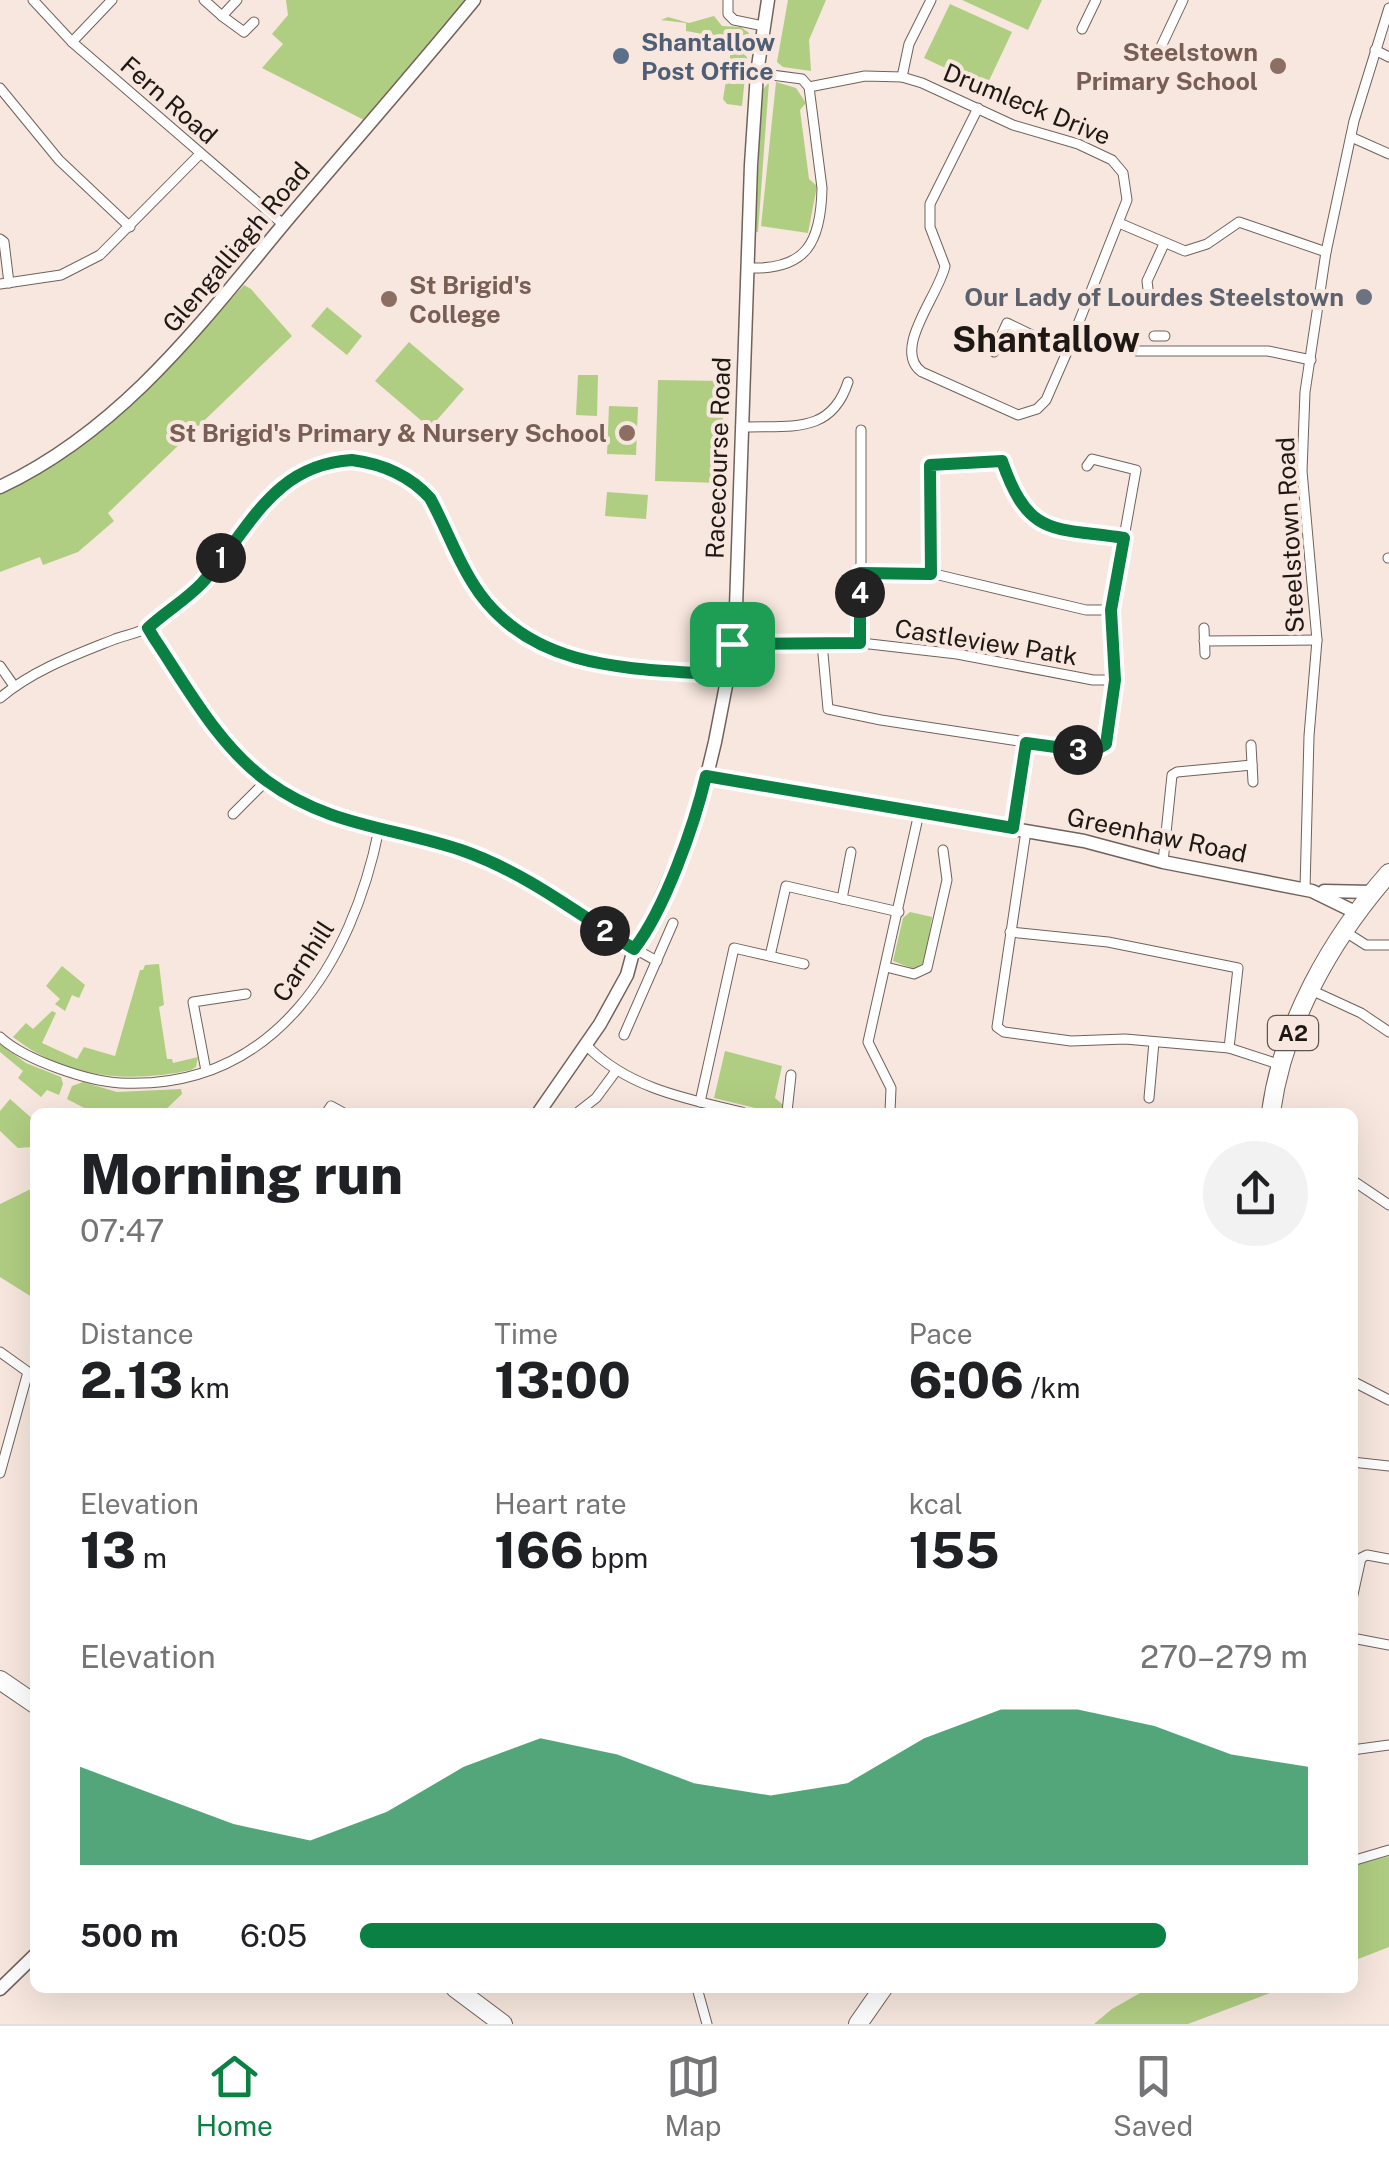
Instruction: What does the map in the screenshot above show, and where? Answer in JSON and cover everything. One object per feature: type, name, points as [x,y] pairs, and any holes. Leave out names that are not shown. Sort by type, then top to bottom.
[{"type":"highway","name":"A2","points":[[1272,1108],[1281,1065],[1311,990],[1344,931],[1389,873]]},
{"type":"highway","points":[[0,1680],[30,1697]]},
{"type":"highway","points":[[462,1993],[503,2024]]},
{"type":"highway","points":[[858,2024],[880,1993]]},
{"type":"main road","name":"Glengalliagh Road","points":[[0,487],[79,440],[162,369],[474,0]]},
{"type":"main road","name":"Racecourse Road","points":[[542,1108],[587,1046],[627,975],[634,949],[646,934],[679,857],[706,776],[728,675],[744,426],[757,72],[768,0]]},
{"type":"main road","name":"Greenhaw Road","points":[[706,776],[1124,850],[1163,862],[1308,890],[1357,912]]},
{"type":"main road","points":[[1308,890],[1372,892]]},
{"type":"main road","points":[[0,1988],[30,1960]]},
{"type":"street","name":"Fern Road","points":[[33,0],[72,42],[284,224]]},
{"type":"street","points":[[72,42],[112,0]]},
{"type":"street","points":[[204,0],[244,32],[254,22]]},
{"type":"street","points":[[222,16],[236,0]]},
{"type":"street","points":[[728,0],[728,14],[734,20],[764,26]]},
{"type":"street","points":[[902,77],[909,44],[930,0]]},
{"type":"street","points":[[1082,28],[1096,0]]},
{"type":"street","points":[[1158,51],[1183,0]]},
{"type":"street","name":"Steelstown Road","points":[[1308,890],[1308,736],[1317,640],[1302,470],[1305,392],[1326,252],[1351,137],[1389,8]]},
{"type":"street","points":[[1375,50],[1389,57]]},
{"type":"street","name":"Drumleck Drive","points":[[757,72],[802,79],[809,87],[865,76],[902,77],[978,108],[1013,125],[1078,144],[1112,160],[1123,173],[1127,200],[1120,223],[1067,352],[1046,400],[1038,409],[1018,414],[922,372],[911,360],[909,350],[945,266],[930,227],[930,204],[978,108]]},
{"type":"street","points":[[749,268],[790,265],[800,258],[814,236],[822,188],[809,87]]},
{"type":"street","points":[[0,88],[59,160],[130,226]]},
{"type":"street","points":[[1351,137],[1389,154]]},
{"type":"street","points":[[0,238],[4,242],[4,283],[71,272],[100,255],[200,154]]},
{"type":"street","points":[[1120,223],[1185,251],[1195,250],[1239,222],[1326,252]]},
{"type":"street","points":[[1164,244],[1146,280],[1149,296],[1192,301]]},
{"type":"street","points":[[994,352],[1007,323],[1067,352]]},
{"type":"street","points":[[1159,336],[1159,351]]},
{"type":"street","points":[[1208,337],[1208,351]]},
{"type":"street","points":[[1137,351],[1268,351],[1310,360]]},
{"type":"street","points":[[744,426],[786,426],[824,419],[842,402],[848,382]]},
{"type":"street","points":[[860,643],[861,430]]},
{"type":"street","points":[[0,698],[54,665],[148,628],[204,580],[259,508],[286,482],[317,466],[352,460],[386,467],[421,488],[482,597],[528,639],[584,662],[728,675]]},
{"type":"street","points":[[822,643],[828,709],[1026,743],[1100,750],[1106,744],[1115,680],[1111,610],[1136,470],[1092,460],[1088,466]]},
{"type":"street","points":[[931,574],[930,465],[1002,461],[1016,498],[1027,514],[1045,524],[1124,538]]},
{"type":"street","points":[[860,573],[931,574],[1086,610],[1111,610]]},
{"type":"street","points":[[148,628],[229,746],[266,781],[304,806],[341,820],[462,850],[536,884],[657,961]]},
{"type":"street","points":[[1204,628],[1204,654]]},
{"type":"street","points":[[1204,640],[1317,640]]},
{"type":"street","name":"Castleview Patk","points":[[732,644],[860,643],[957,654],[1093,680],[1115,680]]},
{"type":"street","points":[[0,666],[14,686]]},
{"type":"street","points":[[1026,743],[1010,932],[997,1026],[1004,1032],[1071,1041],[1125,1039],[1228,1048],[1281,1065]]},
{"type":"street","points":[[1251,745],[1253,782]]},
{"type":"street","points":[[1163,862],[1172,776],[1176,772],[1252,765]]},
{"type":"street","points":[[234,814],[266,781]]},
{"type":"street","points":[[890,1108],[890,1088],[868,1042],[919,813]]},
{"type":"street","name":"Carnhill","points":[[0,1037],[72,1074],[109,1082],[159,1082],[206,1071],[250,1052],[282,1028],[303,1004],[352,923],[379,830]]},
{"type":"street","points":[[886,968],[914,974],[927,968],[946,880],[944,850]]},
{"type":"street","points":[[842,900],[851,852]]},
{"type":"street","points":[[770,956],[786,886],[899,912]]},
{"type":"street","points":[[624,1035],[673,923]]},
{"type":"street","points":[[1344,931],[1366,945],[1389,945]]},
{"type":"street","points":[[1010,932],[1108,942],[1238,968],[1228,1048]]},
{"type":"street","points":[[700,1102],[734,948],[804,964]]},
{"type":"street","points":[[1311,990],[1361,1013],[1389,1032]]},
{"type":"street","name":"Carnhill","points":[[206,1071],[193,1002],[246,994]]},
{"type":"street","points":[[1149,1098],[1154,1042]]},
{"type":"street","points":[[587,1046],[616,1071],[640,1083],[725,1108]]},
{"type":"street","points":[[583,1108],[616,1071]]},
{"type":"street","points":[[787,1108],[791,1075]]},
{"type":"street","points":[[1358,1184],[1389,1206]]},
{"type":"street","points":[[0,1352],[22,1365],[28,1378],[0,1472]]},
{"type":"street","points":[[1358,1384],[1389,1400]]},
{"type":"street","points":[[1358,1463],[1389,1466]]},
{"type":"street","points":[[1358,1572],[1361,1558],[1368,1555],[1389,1559]]},
{"type":"street","points":[[1358,1639],[1389,1645]]},
{"type":"street","points":[[1358,1749],[1389,1745]]},
{"type":"street","points":[[1358,1858],[1389,1850]]},
{"type":"street","points":[[698,1993],[707,2024]]},
{"type":"green space","points":[[286,0],[465,0],[364,120],[262,68],[283,44],[272,34],[288,15]]},
{"type":"green space","points":[[788,0],[826,0],[809,40],[811,71],[783,67],[777,62]]},
{"type":"green space","points":[[962,0],[1042,0],[1028,30]]},
{"type":"green space","points":[[950,4],[1012,32],[986,87],[924,58]]},
{"type":"green space","points":[[714,16],[722,26],[741,27],[749,33],[748,42],[686,31],[686,23],[661,20],[668,17],[689,23]]},
{"type":"green space","points":[[688,34],[727,44],[747,57],[742,106],[727,104],[723,99],[731,50],[692,42]]},
{"type":"green space","points":[[769,82],[758,232],[755,232],[762,91]]},
{"type":"green space","points":[[776,82],[796,88],[806,103],[800,110],[809,179],[817,186],[808,233],[761,226]]},
{"type":"green space","points":[[244,285],[292,336],[108,513],[114,521],[78,552],[43,565],[40,557],[0,572],[0,493],[27,478],[160,377]]},
{"type":"green space","points":[[327,307],[362,336],[347,355],[311,326]]},
{"type":"green space","points":[[409,342],[464,389],[430,428],[375,381]]},
{"type":"green space","points":[[578,375],[598,375],[597,416],[576,415]]},
{"type":"green space","points":[[658,380],[724,381],[721,483],[655,481]]},
{"type":"green space","points":[[609,406],[638,407],[636,455],[607,454]]},
{"type":"green space","points":[[607,492],[648,495],[646,519],[605,516]]},
{"type":"green space","points":[[910,912],[932,917],[925,962],[914,969],[893,961],[903,918]]},
{"type":"green space","points":[[159,964],[164,1005],[159,1007],[167,1059],[173,1063],[198,1057],[191,1070],[144,1077],[98,1074],[54,1061],[13,1037],[26,1023],[33,1029],[52,1011],[56,1013],[42,1043],[77,1059],[84,1047],[115,1056],[140,970],[145,965]]},
{"type":"green space","points":[[62,966],[85,985],[79,998],[72,995],[65,1011],[55,1004],[60,999],[46,986]]},
{"type":"green space","points":[[0,1044],[26,1063],[61,1077],[59,1095],[47,1090],[41,1097],[18,1078],[23,1071],[0,1052]]},
{"type":"green space","points":[[725,1051],[782,1066],[775,1098],[782,1108],[755,1108],[714,1098]]},
{"type":"green space","points":[[83,1082],[117,1092],[181,1089],[182,1094],[167,1108],[84,1108],[67,1099],[72,1086]]},
{"type":"green space","points":[[10,1099],[30,1117],[30,1147],[18,1148],[0,1131],[0,1111]]},
{"type":"green space","points":[[30,1189],[30,1296],[0,1277],[0,1204]]},
{"type":"green space","points":[[1389,1856],[1389,1947],[1358,1959],[1358,1865]]},
{"type":"green space","points":[[1140,1993],[1270,1993],[1188,2024],[1094,2024]]},
{"type":"place","name":"Shantallow Post Office","points":[[621,56]]},
{"type":"place","name":"Steelstown Primary School","points":[[1278,66]]},
{"type":"place","name":"Our Lady of Lourdes Steelstown","points":[[1364,297]]},
{"type":"place","name":"St Brigid's College","points":[[389,299]]},
{"type":"place","name":"St Brigid's Primary & Nursery School","points":[[627,433]]},
{"type":"district","name":"Shantallow","points":[[1046,339]]},
{"type":"route","points":[[352,460],[386,467],[421,488],[482,597],[500,617],[546,649],[584,662],[728,675],[732,644],[860,643],[860,573],[931,574],[930,465],[1002,461],[1016,498],[1027,514],[1045,524],[1124,538],[1111,610],[1115,680],[1106,744],[1092,752],[1026,743],[1013,828],[706,776],[679,857],[646,934],[634,949],[536,884],[462,850],[341,820],[304,806],[266,781],[229,746],[148,628],[190,595],[259,508],[286,482],[317,466],[352,460]]}]
